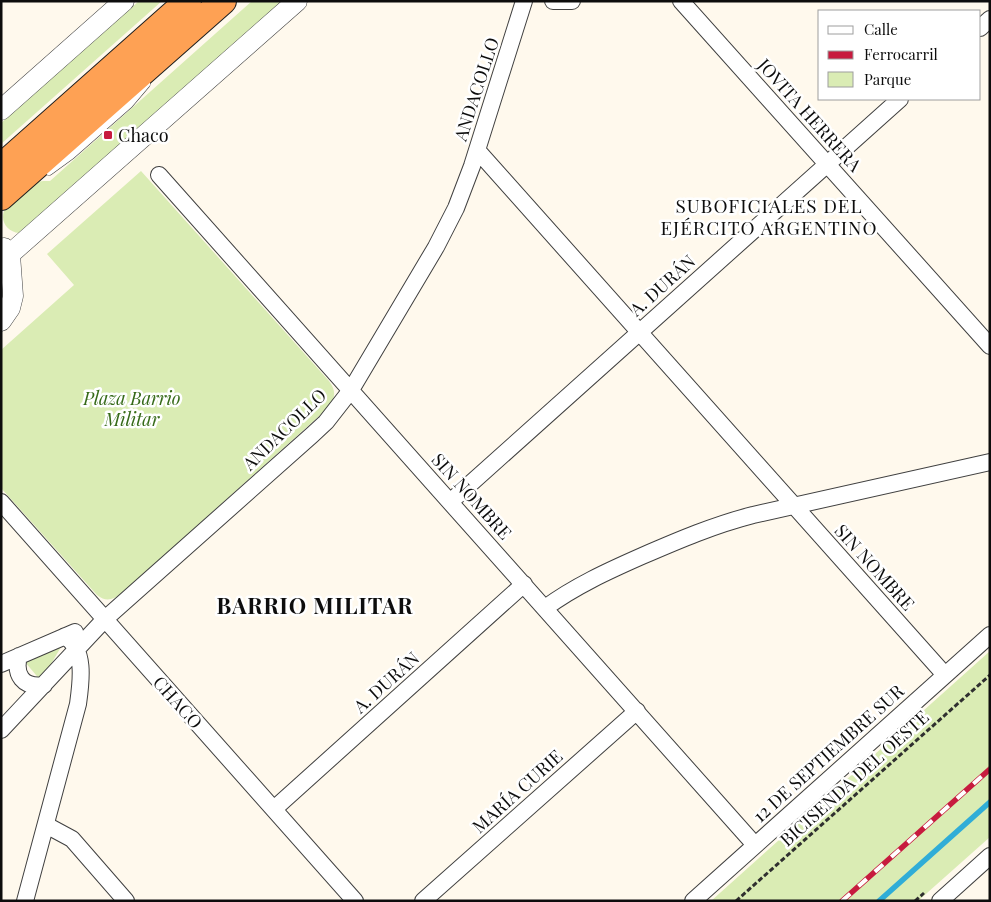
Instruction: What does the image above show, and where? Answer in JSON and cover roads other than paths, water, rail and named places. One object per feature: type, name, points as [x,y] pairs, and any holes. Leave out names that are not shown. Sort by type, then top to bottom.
[{"type":"highway","points":[[1,167],[188,1]]},
{"type":"highway","points":[[1,197],[223,1]]},
{"type":"street","points":[[1,110],[124,1]]},
{"type":"street","points":[[1,321],[10,308],[13,296],[4,254],[297,1]]},
{"type":"street","name":"ANDACOLLO","points":[[1,730],[105,619],[319,428],[351,390],[446,228],[465,188],[524,1]]},
{"type":"street","points":[[553,1],[572,1]]},
{"type":"street","name":"JOVITA HERRERA","points":[[681,1],[990,346]]},
{"type":"street","name":"A. DURÁN","points":[[450,502],[899,100]]},
{"type":"street","name":"SIN NOMBRE","points":[[477,150],[945,675]]},
{"type":"street","name":"SIN NOMBRE","points":[[159,175],[756,845]]},
{"type":"street","points":[[545,608],[571,590],[598,576],[699,532],[733,520],[990,462]]},
{"type":"street","name":"CHACO","points":[[1,502],[274,809],[347,898]]},
{"type":"street","name":"A. DURÁN","points":[[274,809],[524,584]]},
{"type":"street","points":[[1,664],[105,619]]},
{"type":"street","name":"12 DE SEPTIEMBRE SUR","points":[[693,901],[990,635]]},
{"type":"street","points":[[25,901],[78,704],[80,676],[77,649],[73,642],[65,636]]},
{"type":"street","points":[[19,656],[17,669],[22,679],[32,686],[44,685]]},
{"type":"street","name":"MARÍA CURIE","points":[[423,901],[636,711]]},
{"type":"street","points":[[46,825],[72,839],[126,901]]},
{"type":"street","points":[[940,901],[990,856]]},
{"type":"lane","points":[[44,174],[71,154],[136,97],[147,82],[157,60]]},
{"type":"lane","points":[[1,202],[30,183]]},
{"type":"waterway","points":[[879,901],[990,802]]},
{"type":"railway","points":[[842,901],[990,769]]},
{"type":"place","name":"Chaco","points":[[108,135]]},
{"type":"district","name":"SUBOFICIALES DEL EJÉRCITO ARGENTINO","points":[[769,216]]},
{"type":"district","name":"BARRIO MILITAR","points":[[315,605]]},
{"type":"park label","name":"Plaza Barrio Militar","points":[[132,408]]}]
